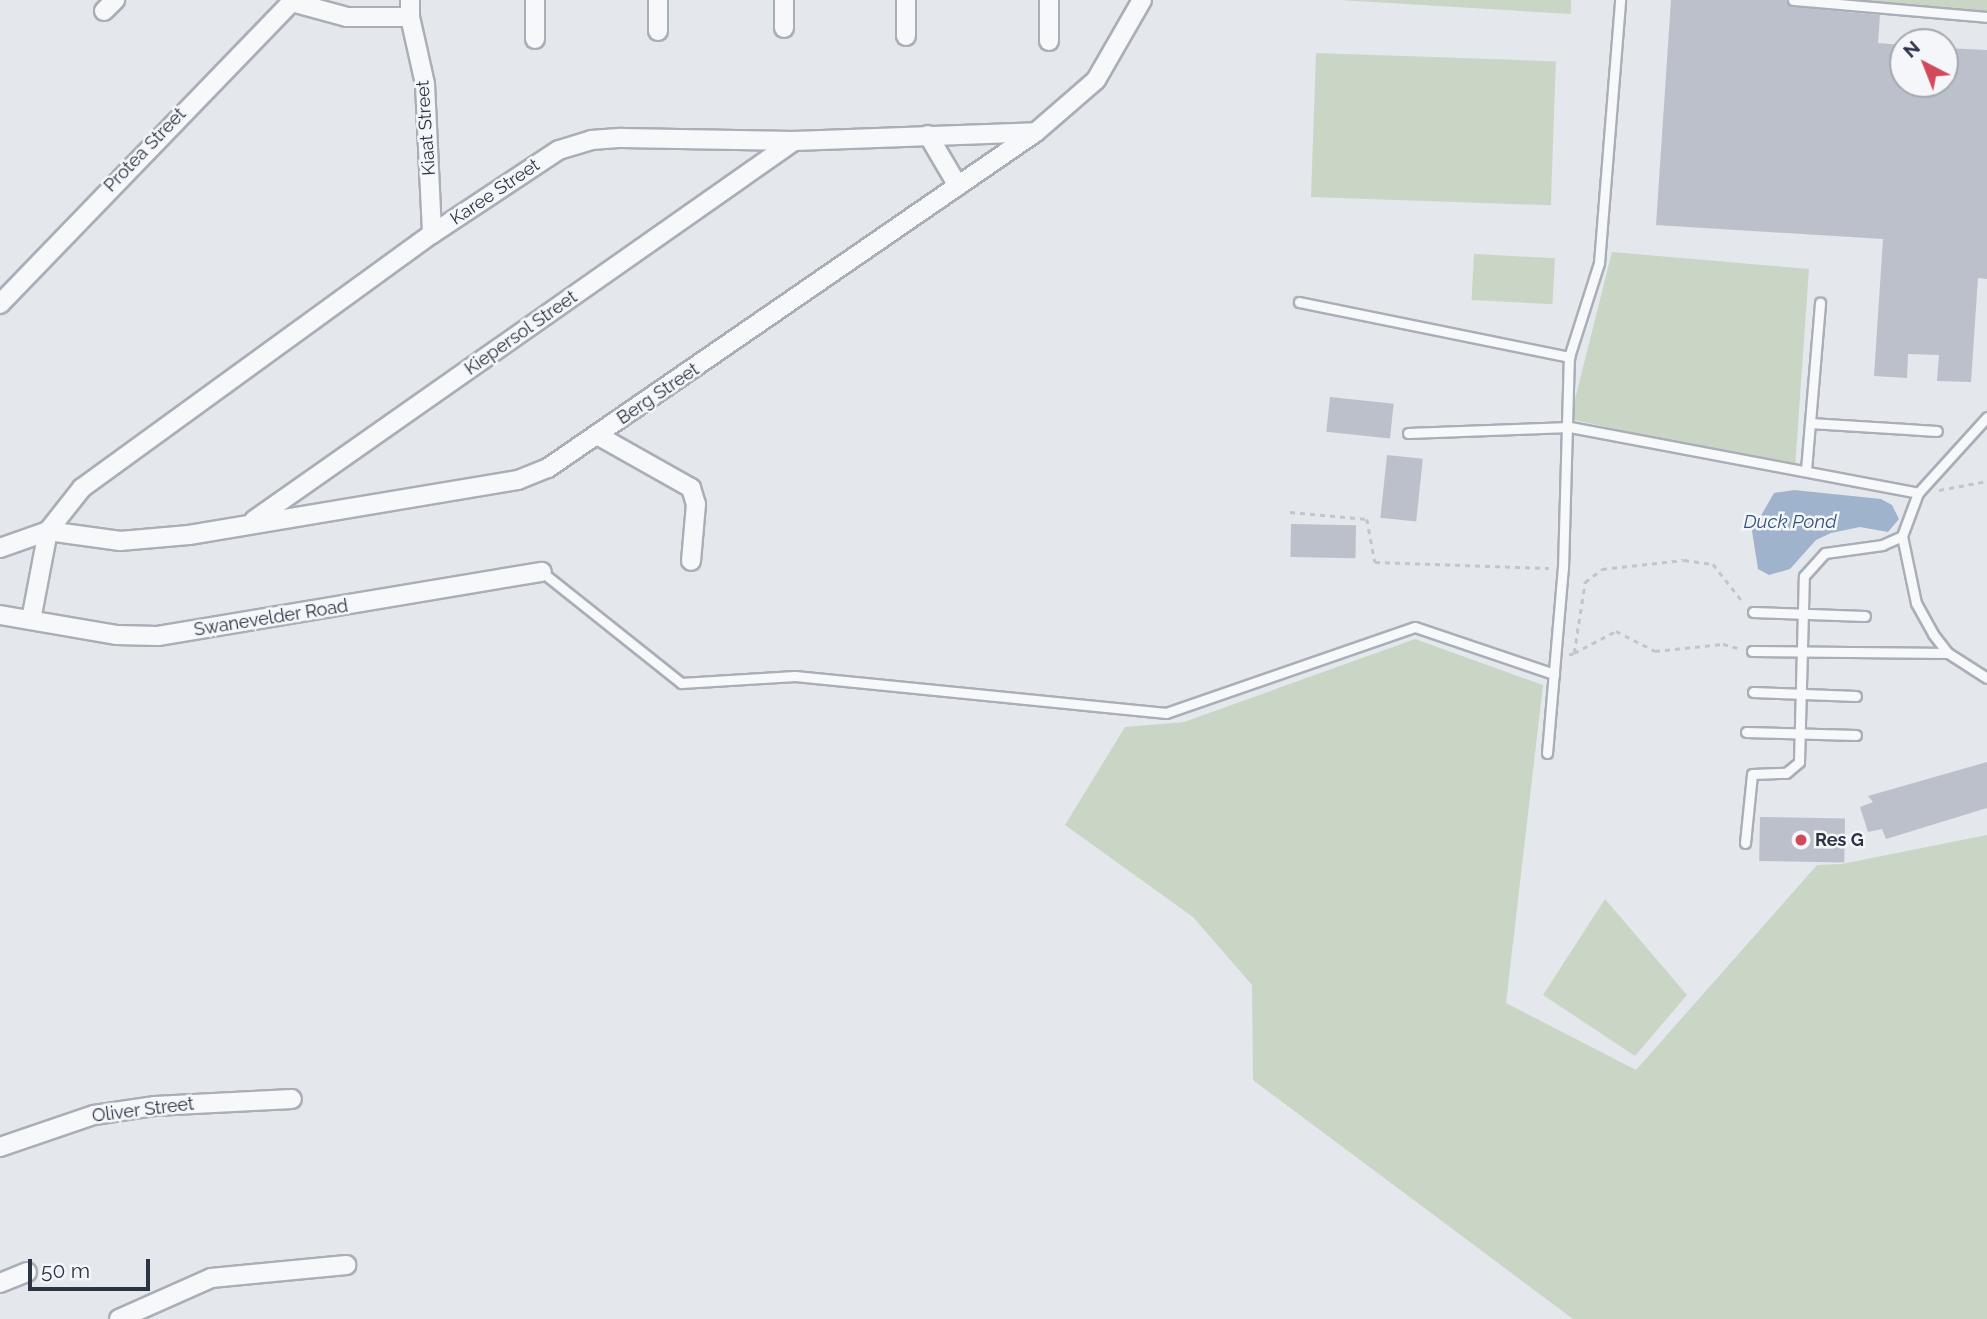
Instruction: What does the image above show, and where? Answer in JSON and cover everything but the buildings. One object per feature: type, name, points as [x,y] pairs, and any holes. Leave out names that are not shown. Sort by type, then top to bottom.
[{"type":"street","points":[[535,0],[535,39]]},
{"type":"street","points":[[658,0],[658,31]]},
{"type":"street","points":[[784,0],[784,28]]},
{"type":"street","points":[[906,0],[906,36]]},
{"type":"street","points":[[1049,0],[1049,41]]},
{"type":"street","name":"Berg Street","points":[[53,529],[137,541],[518,480],[548,468],[1036,132],[1096,80],[1142,0]]},
{"type":"street","name":"Kiaat Street","points":[[293,1],[347,17],[410,8],[425,84],[432,234]]},
{"type":"street","name":"Protea Street","points":[[0,304],[293,1]]},
{"type":"street","name":"Karee Street","points":[[36,621],[53,529],[99,474],[432,234],[542,160],[591,140],[793,141],[1036,132]]},
{"type":"street","points":[[928,135],[958,186]]},
{"type":"street","name":"Kiepersol Street","points":[[248,524],[793,141]]},
{"type":"street","points":[[597,435],[691,488],[696,504],[691,561]]},
{"type":"street","points":[[0,548],[53,529]]},
{"type":"street","name":"Swanevelder Road","points":[[0,615],[117,635],[168,635],[542,572]]},
{"type":"street","name":"Oliver Street","points":[[0,1147],[94,1115],[155,1106],[292,1099]]},
{"type":"street","points":[[119,1319],[211,1278],[346,1265]]},
{"type":"street","points":[[0,1283],[27,1272]]},
{"type":"lane","points":[[1547,753],[1563,568],[1570,427],[1569,357],[1599,262],[1620,0]]},
{"type":"lane","points":[[1793,0],[1987,17]]},
{"type":"lane","points":[[1299,302],[1569,357]]},
{"type":"lane","points":[[1806,470],[1820,303]]},
{"type":"lane","points":[[1987,417],[1918,493],[1902,536],[1916,603],[1948,653],[1987,678]]},
{"type":"lane","points":[[1810,423],[1937,431]]},
{"type":"lane","points":[[1408,433],[1570,427],[1918,493]]},
{"type":"lane","points":[[1745,843],[1749,779],[1756,772],[1796,769],[1804,576],[1811,564],[1825,553],[1882,545],[1902,536]]},
{"type":"lane","points":[[542,572],[681,683],[796,676],[1166,713],[1415,627],[1554,674]]},
{"type":"lane","points":[[1753,612],[1865,616]]},
{"type":"lane","points":[[1752,651],[1801,654],[1948,653]]},
{"type":"lane","points":[[1753,692],[1856,696]]},
{"type":"lane","points":[[1746,732],[1856,735]]},
{"type":"path","points":[[1918,493],[1987,481]]},
{"type":"path","points":[[1290,513],[1367,519],[1375,562],[1563,568]]},
{"type":"path","points":[[1574,653],[1585,582],[1602,569],[1618,565],[1684,560],[1713,564],[1753,612]]},
{"type":"path","points":[[1555,659],[1574,653],[1616,631],[1655,651],[1723,644],[1752,651]]},
{"type":"green space","points":[[1340,0],[1571,0],[1571,14]]},
{"type":"green space","points":[[1800,0],[1987,0],[1987,13]]},
{"type":"green space","points":[[1316,53],[1556,61],[1551,205],[1311,197]]},
{"type":"green space","points":[[1612,252],[1809,269],[1795,468],[1570,419]]},
{"type":"green space","points":[[1474,254],[1555,258],[1552,304],[1472,300]]},
{"type":"green space","points":[[1415,639],[1543,685],[1506,1003],[1636,1070],[1817,865],[1842,864],[1987,835],[1987,1319],[1573,1319],[1253,1080],[1252,985],[1193,917],[1065,825],[1125,727],[1184,722]]},
{"type":"green space","points":[[1605,899],[1687,995],[1635,1056],[1543,995]]},
{"type":"water","name":"Duck Pond","points":[[1794,490],[1881,499],[1892,505],[1899,519],[1888,532],[1860,527],[1831,533],[1816,540],[1790,569],[1769,575],[1758,569],[1752,531],[1774,493]]},
{"type":"place","name":"Res G","points":[[1801,840]]}]
